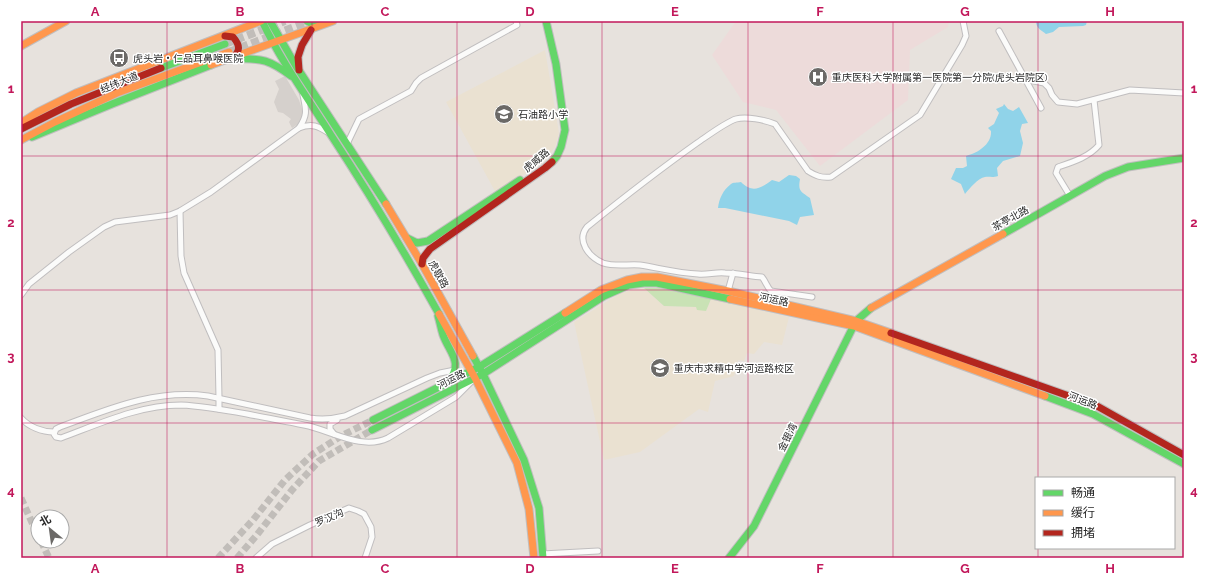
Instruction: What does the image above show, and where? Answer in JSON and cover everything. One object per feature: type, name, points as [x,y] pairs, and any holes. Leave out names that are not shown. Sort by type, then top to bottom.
[{"type":"main road","points":[[21,46],[66,21]]},
{"type":"main road","points":[[238,30],[246,21]]},
{"type":"main road","points":[[21,123],[38,112],[76,93],[261,21]]},
{"type":"main road","name":"虎歇路","points":[[261,21],[294,79],[331,134],[376,206],[474,374],[517,463],[525,488],[529,509],[534,558]]},
{"type":"main road","name":"虎歇路","points":[[270,21],[299,71],[407,238],[481,371],[526,466],[538,508],[541,525],[542,556]]},
{"type":"main road","points":[[307,21],[321,26]]},
{"type":"main road","name":"经纬大道","points":[[21,141],[55,122],[117,93],[229,56],[273,44],[333,21]]},
{"type":"main road","name":"虎威路","points":[[407,238],[417,243],[421,243],[437,236],[543,164],[550,159],[554,153],[561,131],[553,69],[542,21]]},
{"type":"main road","name":"虎威路","points":[[422,264],[423,258],[430,249],[545,168],[553,162],[558,155],[564,139],[565,130],[556,64],[546,21]]},
{"type":"main road","points":[[299,71],[298,57],[302,45],[310,30]]},
{"type":"main road","points":[[224,36],[233,37],[238,42],[239,50],[236,55],[229,56]]},
{"type":"main road","name":"经纬大道","points":[[21,129],[49,114],[98,92],[225,44]]},
{"type":"main road","points":[[229,56],[254,58],[274,63],[294,79]]},
{"type":"main road","name":"茶亭北路","points":[[855,324],[868,310],[1105,176],[1128,167],[1184,158]]},
{"type":"main road","name":"河运路","points":[[481,371],[601,290],[627,280],[642,277],[657,277],[728,292],[855,324],[1097,406],[1184,455]]},
{"type":"main road","name":"河运路","points":[[373,420],[446,384],[481,371],[604,296],[629,285],[644,282],[657,283],[855,324],[1093,414],[1184,464]]},
{"type":"main road","points":[[436,308],[441,329],[456,361],[455,370],[452,377],[446,384]]},
{"type":"main road","name":"金银湾","points":[[729,558],[754,526],[855,324]]},
{"type":"main road","name":"河运路","points":[[372,430],[474,374]]},
{"type":"street","points":[[347,144],[359,119],[411,91],[421,78],[517,25],[516,21]]},
{"type":"street","points":[[812,297],[771,291],[768,288],[766,281],[762,277],[725,272],[698,274],[639,265],[615,265],[604,263],[590,254],[585,247],[582,236],[583,232],[587,227],[658,170],[734,119],[742,118],[761,120],[775,124],[808,171],[815,176],[824,178],[831,177],[920,115],[962,45],[966,36],[963,21]]},
{"type":"street","points":[[999,31],[1041,108]]},
{"type":"street","points":[[1024,79],[1044,83],[1058,102],[1077,104],[1130,90],[1184,93]]},
{"type":"street","points":[[299,128],[305,119],[306,110],[302,90]]},
{"type":"street","points":[[1070,196],[1056,172],[1058,167],[1077,160],[1094,151],[1099,145],[1094,100]]},
{"type":"street","points":[[21,295],[29,284],[69,252],[104,227],[115,222],[170,215],[180,211],[211,192],[299,128],[314,125],[319,126],[331,134]]},
{"type":"street","points":[[180,211],[181,264],[200,313],[218,350],[219,409]]},
{"type":"street","points":[[728,292],[733,273]]},
{"type":"street","points":[[334,434],[330,429],[330,424],[345,416],[427,378],[440,373],[455,370]]},
{"type":"street","points":[[54,432],[54,436],[61,438],[126,414],[146,409],[169,406],[208,407],[306,425],[368,443],[381,442],[456,397],[474,374]]},
{"type":"street","points":[[21,418],[26,423],[43,431],[54,432],[60,427],[114,407],[145,399],[170,395],[190,395],[219,398],[318,419],[345,416]]},
{"type":"street","name":"罗汉沟","points":[[256,558],[272,544],[349,508],[364,514],[371,527],[372,537],[365,558]]},
{"type":"street","points":[[542,556],[598,551]]},
{"type":"shaded area","name":"重庆医科大学附属第一医院第一分院(虎头岩院区)","points":[[736,21],[949,21],[948,27],[910,50],[908,100],[820,166],[776,110],[743,102],[712,55]]},
{"type":"shaded area","name":"石油路小学","points":[[545,50],[559,133],[555,147],[543,162],[496,193],[446,102]]},
{"type":"shaded area","points":[[285,76],[299,100],[303,112],[302,119],[292,128],[289,122],[291,119],[283,113],[278,112],[274,102],[279,89],[275,81]]},
{"type":"shaded area","name":"重庆市求精中学河运路校区","points":[[644,288],[664,306],[697,307],[706,311],[711,299],[789,317],[782,345],[764,342],[754,354],[747,353],[744,361],[738,360],[734,376],[715,381],[708,412],[699,409],[640,452],[604,460],[574,322],[619,294]]},
{"type":"green space","points":[[644,288],[659,288],[711,299],[706,311],[697,310],[696,307],[664,306]]},
{"type":"water","points":[[1036,21],[1087,21],[1086,25],[1083,26],[1059,27],[1053,32],[1046,34],[1038,27]]},
{"type":"water","points":[[1004,104],[1008,109],[1013,111],[1019,107],[1028,123],[1022,124],[1020,131],[1023,143],[1020,156],[1003,161],[997,168],[998,176],[980,179],[965,194],[961,184],[951,179],[956,168],[963,168],[967,166],[966,156],[975,153],[987,144],[991,136],[991,131],[988,128],[994,124],[999,113],[996,109]]},
{"type":"water","points":[[789,175],[796,176],[800,179],[800,190],[810,198],[814,215],[800,217],[797,225],[789,221],[725,208],[718,208],[722,195],[732,183],[741,182],[752,189],[764,186],[772,180],[779,182]]},
{"type":"tunnel","points":[[225,44],[285,21]]},
{"type":"tunnel","points":[[229,52],[310,21]]},
{"type":"tunnel","points":[[218,558],[253,520],[285,480],[313,454],[341,436],[373,420]]},
{"type":"tunnel","points":[[237,558],[292,490],[319,461],[372,430]]},
{"type":"tunnel","points":[[21,498],[30,518]]},
{"type":"tunnel","points":[[45,549],[49,558]]},
{"type":"traffic: fast","points":[[262,21],[286,65],[373,201],[439,314]]},
{"type":"traffic: fast","points":[[270,21],[296,66],[386,204]]},
{"type":"traffic: fast","points":[[307,21],[319,25]]},
{"type":"traffic: fast","points":[[546,21],[556,64],[565,130],[561,147],[557,156],[552,162]]},
{"type":"traffic: fast","points":[[161,68],[225,44]]},
{"type":"traffic: fast","points":[[236,59],[265,61],[277,66],[291,76]]},
{"type":"traffic: fast","points":[[32,137],[211,65]]},
{"type":"traffic: fast","points":[[1003,234],[1105,176],[1128,167],[1184,158]]},
{"type":"traffic: fast","points":[[407,238],[417,243],[428,241],[520,180]]},
{"type":"traffic: fast","points":[[372,430],[483,374],[604,296],[629,285],[657,283],[730,299]]},
{"type":"traffic: fast","points":[[729,558],[754,526],[856,321],[871,308]]},
{"type":"traffic: fast","points":[[373,420],[479,367],[565,313]]},
{"type":"traffic: fast","points":[[438,316],[443,335],[455,363],[453,375],[448,382]]},
{"type":"traffic: fast","points":[[473,356],[524,460],[539,508],[543,558]]},
{"type":"traffic: fast","points":[[1045,396],[1093,414],[1184,464]]},
{"type":"traffic: slow","points":[[21,46],[66,21]]},
{"type":"traffic: slow","points":[[21,123],[38,112],[76,93],[261,21]]},
{"type":"traffic: slow","points":[[211,65],[333,21]]},
{"type":"traffic: slow","points":[[21,140],[55,122],[117,93],[229,52]]},
{"type":"traffic: slow","points":[[386,204],[422,264],[473,356]]},
{"type":"traffic: slow","points":[[871,308],[1003,234]]},
{"type":"traffic: slow","points":[[565,313],[601,290],[627,280],[642,277],[657,277],[728,291],[856,321],[891,333]]},
{"type":"traffic: slow","points":[[730,299],[854,326],[1045,396]]},
{"type":"traffic: slow","points":[[439,314],[475,378],[517,463],[529,509],[534,558]]},
{"type":"traffic: jam","points":[[299,70],[298,57],[302,45],[311,30]]},
{"type":"traffic: jam","points":[[225,36],[233,37],[238,45],[237,53],[232,58]]},
{"type":"traffic: jam","points":[[21,129],[71,104],[161,68]]},
{"type":"traffic: jam","points":[[422,264],[423,258],[430,249],[552,162]]},
{"type":"traffic: jam","points":[[891,333],[1097,406],[1184,455]]},
{"type":"place","name":"虎头岩‧仁品耳鼻喉医院","points":[[119,58]]},
{"type":"place","name":"重庆医科大学附属第一医院第一分院(虎头岩院区)","points":[[818,77]]},
{"type":"place","name":"石油路小学","points":[[504,114]]},
{"type":"place","name":"重庆市求精中学河运路校区","points":[[660,368]]}]
